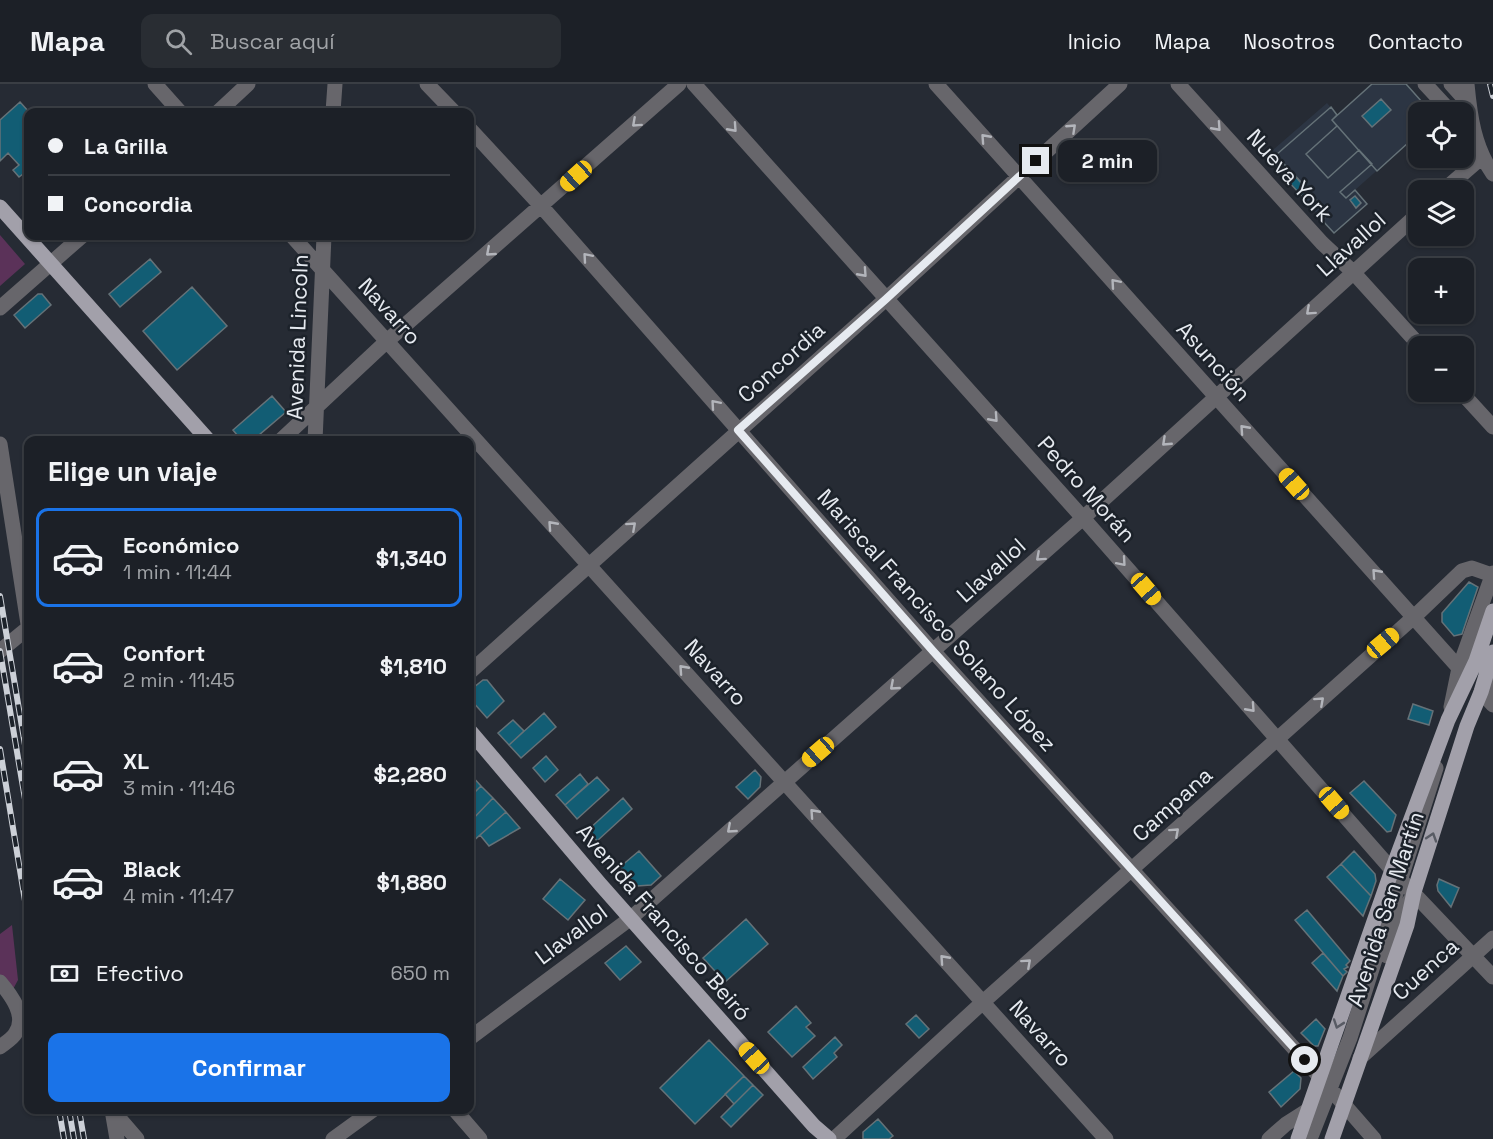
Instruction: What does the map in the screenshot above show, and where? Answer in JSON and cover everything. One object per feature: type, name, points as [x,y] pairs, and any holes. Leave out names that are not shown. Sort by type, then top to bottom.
[{"type":"main road","points":[[0,207],[24,234]]},
{"type":"main road","points":[[29,240],[205,436]]},
{"type":"main road","name":"Avenida San Martín","points":[[1332,1139],[1332,1091],[1396,874],[1448,720],[1467,681],[1493,611]]},
{"type":"main road","name":"Avenida San Martín","points":[[1298,1139],[1308,1110],[1332,1091],[1360,1058],[1407,925],[1414,892],[1467,726],[1487,688],[1493,652]]},
{"type":"main road","name":"Avenida Francisco Beiró","points":[[474,736],[631,918],[814,1125],[829,1139]]},
{"type":"street","points":[[155,84],[176,108]]},
{"type":"street","points":[[222,108],[248,84]]},
{"type":"street","points":[[333,108],[335,84]]},
{"type":"street","points":[[427,84],[450,108]]},
{"type":"street","points":[[285,436],[387,341],[680,84]]},
{"type":"street","name":"Pedro Morán","points":[[694,84],[1083,518],[1396,874],[1493,977]]},
{"type":"street","name":"Asunción","points":[[936,84],[1215,397],[1415,616],[1459,668]]},
{"type":"street","name":"Concordia","points":[[474,668],[886,299],[1120,84]]},
{"type":"street","name":"Nueva York","points":[[1178,84],[1322,243],[1353,272],[1411,336]]},
{"type":"street","points":[[1425,84],[1442,102]]},
{"type":"street","points":[[1451,84],[1467,102]]},
{"type":"street","points":[[1467,84],[1469,102]]},
{"type":"street","points":[[1474,129],[1482,157],[1493,174]]},
{"type":"street","name":"Mariscal Francisco Solano López","points":[[474,133],[542,207],[933,651],[1374,1139]]},
{"type":"street","points":[[1456,180],[1482,157]]},
{"type":"street","name":"Llavallol","points":[[474,1035],[631,918],[1083,518],[1408,223]]},
{"type":"street","points":[[0,308],[77,240]]},
{"type":"street","name":"Navarro","points":[[296,240],[472,436]]},
{"type":"street","name":"Avenida Lincoln","points":[[315,436],[324,240]]},
{"type":"street","points":[[1470,402],[1493,427]]},
{"type":"street","name":"Navarro","points":[[474,438],[1106,1139]]},
{"type":"street","points":[[0,444],[24,600]]},
{"type":"street","name":"Campana","points":[[834,1139],[983,1002],[1415,616],[1462,571],[1472,568],[1492,574]]},
{"type":"street","name":"Avenida San Martín","points":[[1448,720],[1459,668],[1492,574]]},
{"type":"street","points":[[0,651],[24,630]]},
{"type":"street","points":[[1487,688],[1493,705]]},
{"type":"street","points":[[1310,1139],[1332,1091],[1346,1070],[1400,919],[1414,892]]},
{"type":"street","name":"Cuenca","points":[[1360,1058],[1493,938]]},
{"type":"street","points":[[0,982],[17,1004],[19,1017],[15,1035],[0,1047]]},
{"type":"street","points":[[1315,1139],[1332,1091]]},
{"type":"street","points":[[1269,1139],[1286,1124],[1308,1110]]},
{"type":"street","points":[[113,1114],[117,1139]]},
{"type":"street","points":[[115,1114],[137,1139]]},
{"type":"street","points":[[333,1139],[367,1114]]},
{"type":"street","points":[[458,1114],[480,1139]]},
{"type":"shaded area","points":[[1372,84],[1406,84],[1422,102],[1408,102],[1408,143],[1355,190],[1367,204],[1334,233],[1266,156],[1327,103],[1337,115]]},
{"type":"shaded area","points":[[0,235],[25,264],[0,286]]},
{"type":"shaded area","points":[[12,925],[18,980],[11,993],[0,979],[0,934]]},
{"type":"building","points":[[1372,84],[1406,84],[1422,102],[1408,102],[1408,143],[1377,171],[1332,120]],"holes":[[[1381,99],[1391,110],[1372,127],[1362,116]]]},
{"type":"building","points":[[1372,84],[1406,84],[1422,102],[1408,102],[1408,143],[1377,171],[1332,120]]},
{"type":"building","points":[[20,102],[25,108],[24,174],[19,177],[13,170],[19,165],[8,153],[0,161],[0,120]]},
{"type":"building","points":[[1331,107],[1337,115],[1332,120],[1337,126],[1306,154],[1328,178],[1359,150],[1372,164],[1340,192],[1346,198],[1355,190],[1367,204],[1334,233],[1322,220],[1329,214],[1276,155]],"holes":[[[1355,196],[1361,203],[1356,208],[1350,200]]]},
{"type":"building","points":[[1331,107],[1337,115],[1332,120],[1337,126],[1306,154],[1328,178],[1359,150],[1372,164],[1340,192],[1346,198],[1355,190],[1367,204],[1334,233],[1322,220],[1329,214],[1276,155]]},
{"type":"building","points":[[1292,172],[1308,190],[1302,196],[1285,178]]},
{"type":"building","points":[[150,259],[161,272],[120,307],[109,294]]},
{"type":"building","points":[[192,287],[227,326],[177,370],[143,331]]},
{"type":"building","points":[[38,294],[42,294],[51,305],[25,328],[14,315]]},
{"type":"building","points":[[272,396],[286,412],[258,436],[238,436],[233,430]]},
{"type":"building","points":[[1469,582],[1478,587],[1462,634],[1454,636],[1442,622],[1442,613]]},
{"type":"building","points":[[483,680],[487,680],[504,701],[487,718],[474,703],[474,687]]},
{"type":"building","points":[[1413,704],[1433,711],[1429,725],[1408,719]]},
{"type":"building","points":[[544,713],[556,727],[521,758],[509,745]]},
{"type":"building","points":[[513,720],[524,731],[509,745],[498,733]]},
{"type":"building","points":[[546,756],[558,770],[545,782],[533,768]]},
{"type":"building","points":[[755,770],[761,777],[760,787],[748,799],[736,787]]},
{"type":"building","points":[[580,774],[588,784],[565,805],[556,795]]},
{"type":"building","points":[[597,777],[609,790],[577,819],[565,805]]},
{"type":"building","points":[[474,778],[481,786],[474,793]]},
{"type":"building","points":[[1364,781],[1396,815],[1391,831],[1387,832],[1350,793]]},
{"type":"building","points":[[481,786],[493,798],[474,818],[474,793]]},
{"type":"building","points":[[493,798],[506,812],[474,840],[474,818]]},
{"type":"building","points":[[623,798],[632,809],[597,841],[588,830]]},
{"type":"building","points":[[506,812],[520,828],[489,846],[480,835]]},
{"type":"building","points":[[639,851],[661,876],[651,885],[637,886],[620,867]]},
{"type":"building","points":[[1354,851],[1375,874],[1376,881],[1371,896],[1341,864]]},
{"type":"building","points":[[1341,864],[1371,896],[1363,916],[1327,877]]},
{"type":"building","points":[[560,879],[585,900],[568,920],[543,899]]},
{"type":"building","points":[[1439,879],[1459,888],[1451,907],[1438,891]]},
{"type":"building","points":[[1307,910],[1350,961],[1346,965],[1348,967],[1344,969],[1347,972],[1343,976],[1295,920]]},
{"type":"building","points":[[746,919],[768,944],[725,982],[703,958]]},
{"type":"building","points":[[626,946],[641,962],[620,980],[605,963]]},
{"type":"building","points":[[1323,953],[1343,976],[1337,991],[1312,963]]},
{"type":"building","points":[[796,1006],[811,1023],[806,1027],[815,1036],[792,1057],[768,1032]]},
{"type":"building","points":[[916,1015],[929,1029],[919,1038],[906,1024]]},
{"type":"building","points":[[1316,1019],[1325,1029],[1318,1046],[1314,1046],[1301,1033]]},
{"type":"building","points":[[835,1037],[842,1045],[834,1053],[837,1057],[813,1079],[803,1067]]},
{"type":"building","points":[[709,1040],[744,1076],[695,1124],[660,1088]]},
{"type":"building","points":[[1294,1071],[1301,1078],[1300,1089],[1281,1107],[1269,1092]]},
{"type":"building","points":[[744,1076],[753,1085],[734,1104],[725,1094]]},
{"type":"building","points":[[753,1085],[763,1095],[731,1127],[721,1117]]},
{"type":"building","points":[[878,1119],[893,1136],[889,1139],[863,1139],[863,1132]]},
{"type":"railway","points":[[1490,84],[1493,96]]},
{"type":"railway","points":[[0,596],[24,739]]},
{"type":"railway","points":[[0,651],[24,793]]},
{"type":"railway","points":[[0,749],[24,895]]},
{"type":"railway","points":[[60,1114],[64,1139]]},
{"type":"railway","points":[[70,1114],[74,1139]]},
{"type":"railway","points":[[80,1114],[84,1139]]},
{"type":"route","points":[[1036,161],[886,299],[738,430],[933,651],[1305,1060]]}]
